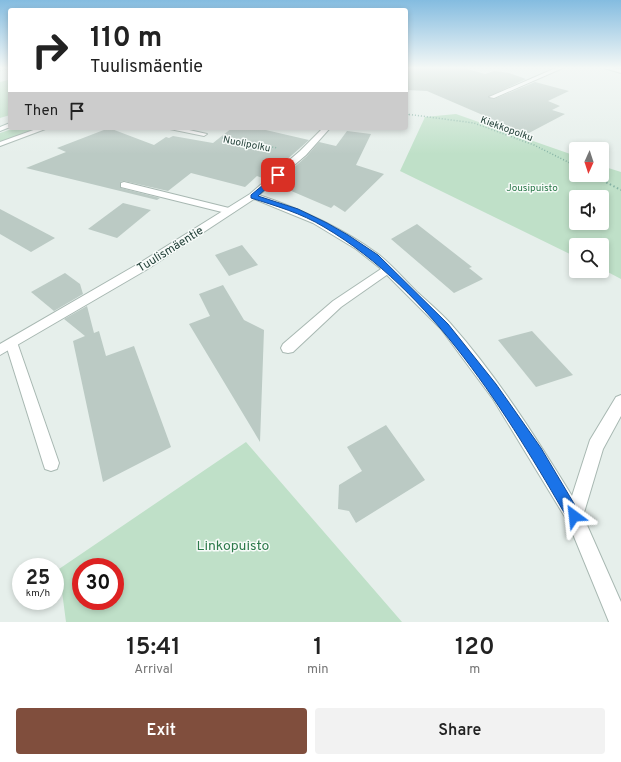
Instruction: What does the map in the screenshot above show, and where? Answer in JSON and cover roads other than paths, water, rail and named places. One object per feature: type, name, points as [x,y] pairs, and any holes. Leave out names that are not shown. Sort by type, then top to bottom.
[{"type":"street","points":[[0,144],[39,130]]},
{"type":"street","points":[[180,130],[204,134]]},
{"type":"street","name":"Tuulismäentie","points":[[6,348],[142,267],[253,196],[303,153],[325,130]]},
{"type":"street","points":[[124,185],[230,211]]},
{"type":"street","points":[[253,196],[296,210],[325,224],[375,257],[445,326],[492,387],[536,452],[574,516],[619,622]]},
{"type":"street","points":[[288,348],[337,304],[386,269]]},
{"type":"street","points":[[6,348],[51,463]]},
{"type":"street","points":[[574,516],[596,446],[621,402]]},
{"type":"park label","name":"Jousipuisto","points":[[532,187]]},
{"type":"park label","name":"Linkopuisto","points":[[233,545]]}]
